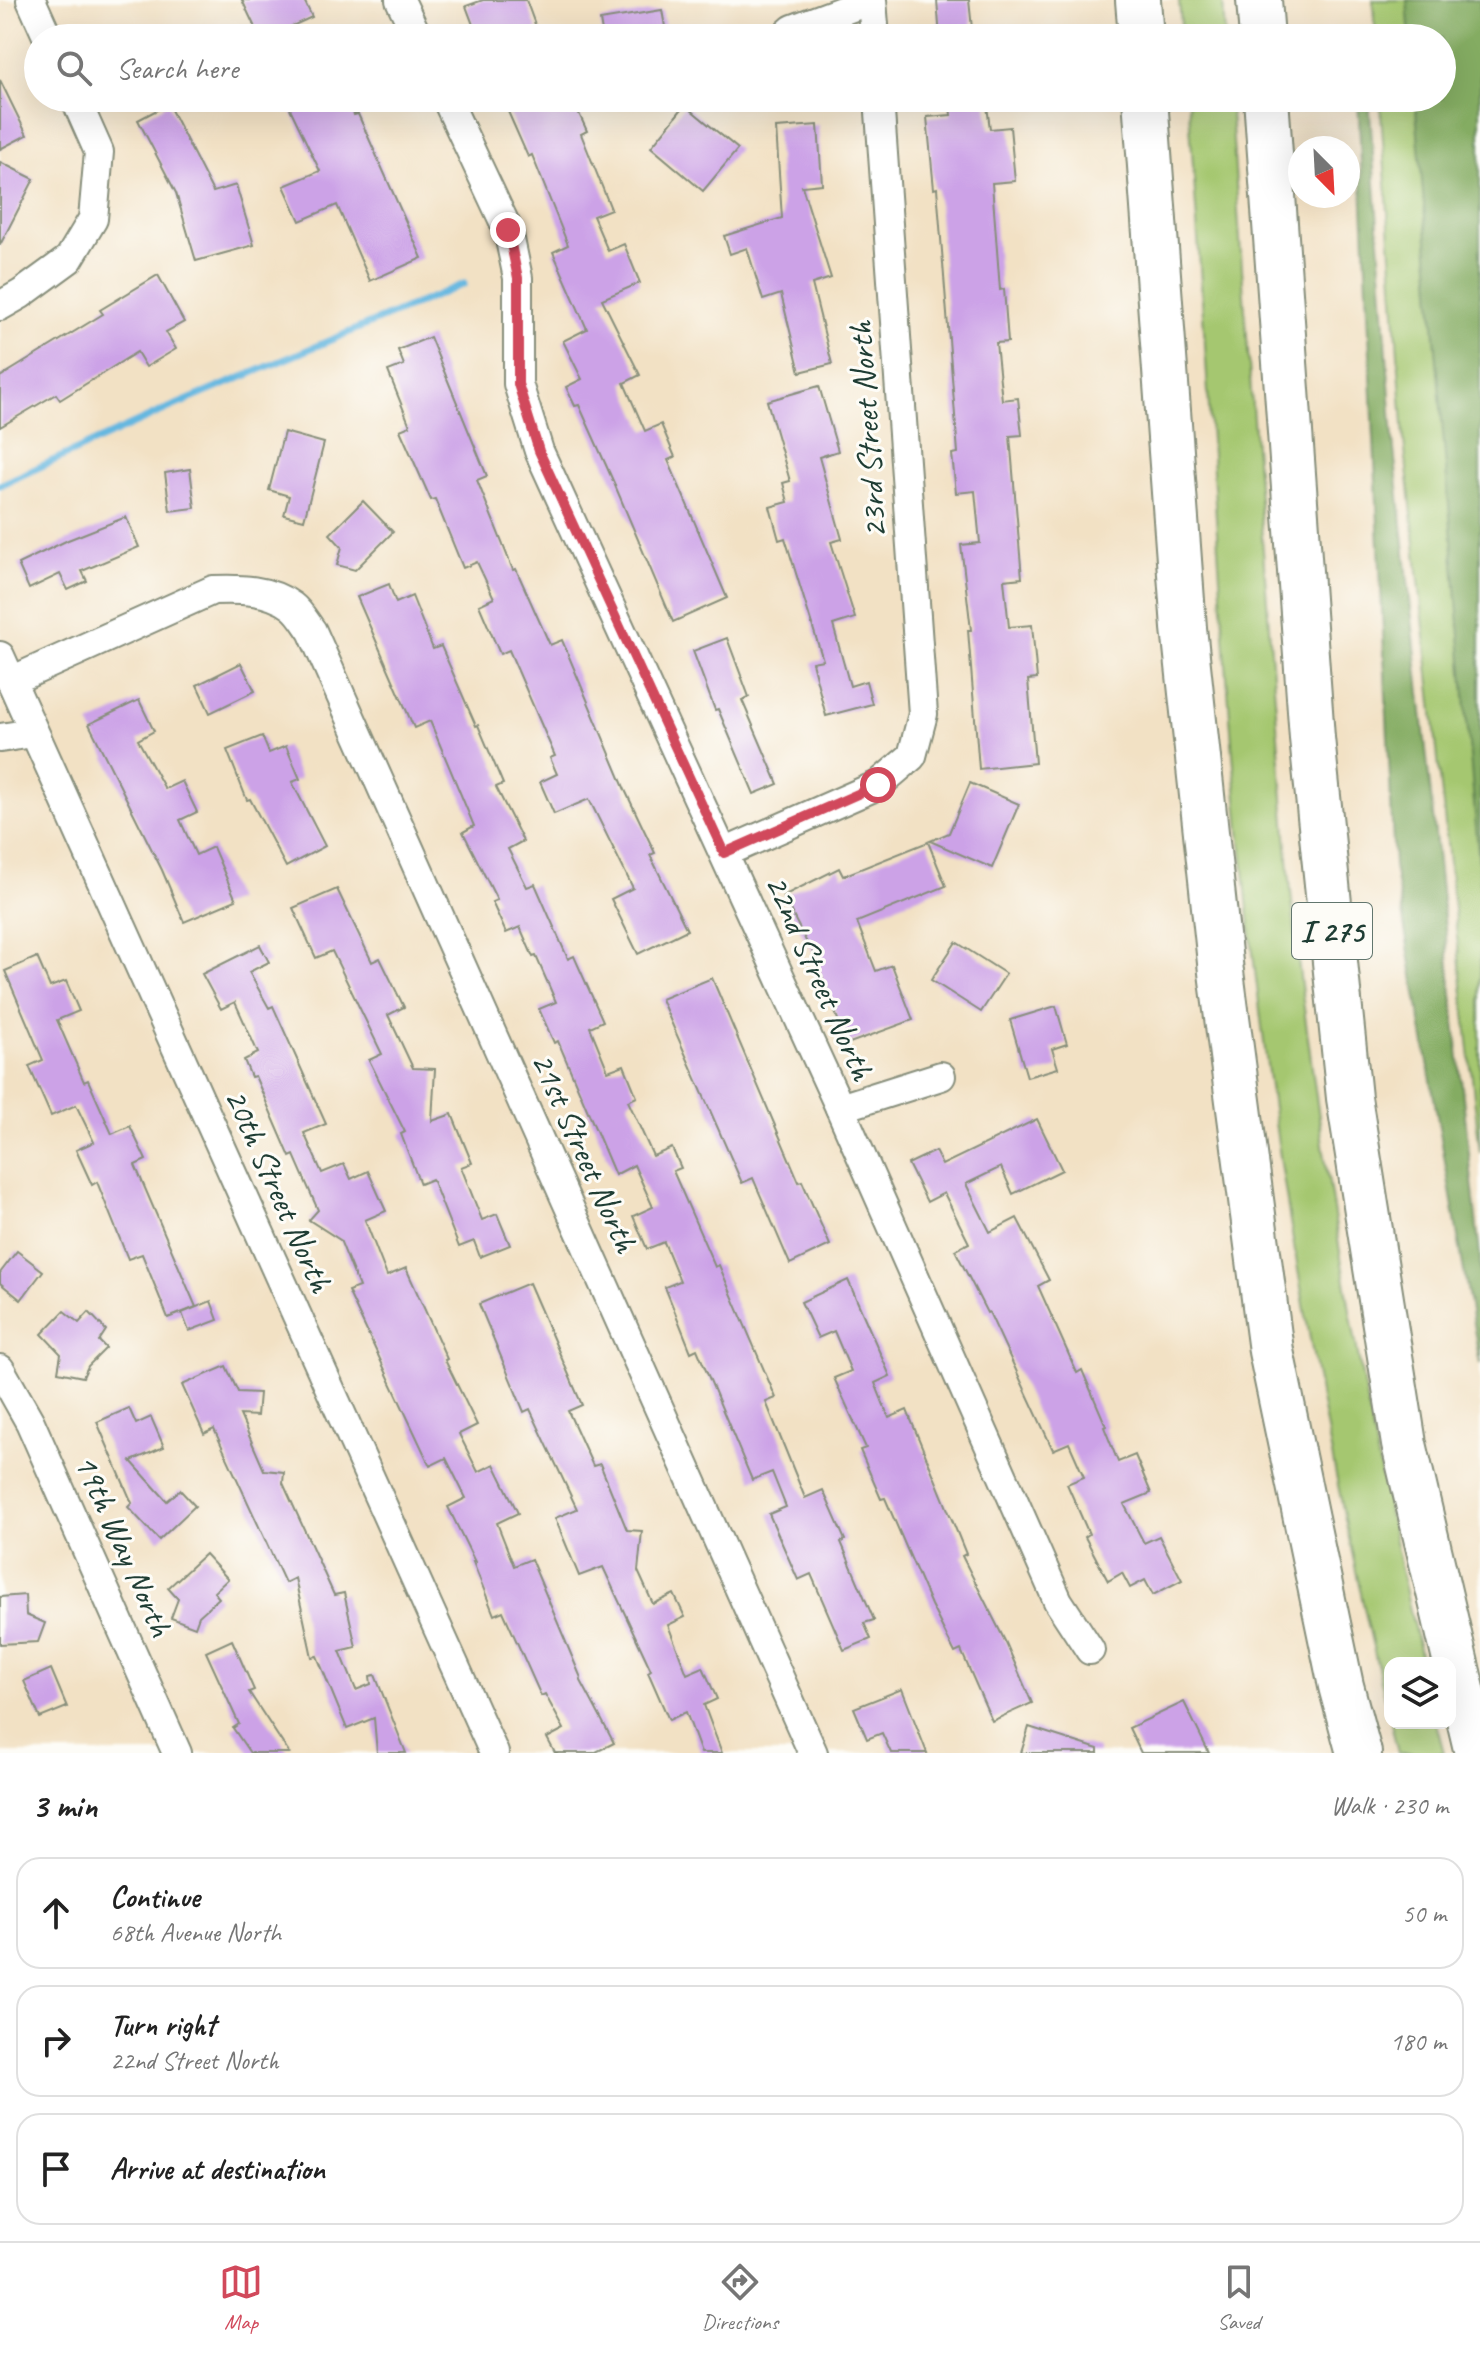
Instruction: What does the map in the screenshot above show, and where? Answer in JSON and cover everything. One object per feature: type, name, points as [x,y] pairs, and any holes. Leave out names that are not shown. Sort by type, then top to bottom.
[{"type":"highway","points":[[1138,0],[1140,24]]},
{"type":"highway","points":[[1259,0],[1261,24]]},
{"type":"highway","points":[[1146,112],[1184,628],[1227,1019],[1271,1351],[1341,1686],[1359,1753]]},
{"type":"highway","name":"I 275","points":[[1267,112],[1312,738],[1349,1098],[1404,1444],[1477,1753]]},
{"type":"street","points":[[31,0],[42,24]]},
{"type":"street","points":[[400,0],[411,24]]},
{"type":"street","points":[[807,24],[872,0],[874,24]]},
{"type":"street","points":[[0,306],[69,259],[93,219],[99,152],[81,112]]},
{"type":"street","name":"22nd Street North","points":[[453,112],[508,230],[518,278],[518,384],[539,451],[840,1108],[1058,1601],[1090,1650]]},
{"type":"street","name":"23rd Street North","points":[[724,853],[878,785],[912,756],[923,714],[880,112]]},
{"type":"street","name":"21st Street North","points":[[6,668],[213,590],[247,589],[272,596],[293,607],[312,631],[813,1753]]},
{"type":"street","name":"20th Street North","points":[[6,668],[494,1753]]},
{"type":"street","points":[[0,738],[33,733]]},
{"type":"street","points":[[840,1108],[941,1076]]},
{"type":"street","name":"19th Way North","points":[[0,1369],[30,1422],[177,1753]]},
{"type":"green space","points":[[1179,0],[1223,0],[1224,24],[1181,24]]},
{"type":"green space","points":[[1373,0],[1480,0],[1480,1153],[1404,440],[1381,112],[1456,112],[1456,24],[1375,24]]},
{"type":"green space","points":[[1407,0],[1480,0],[1480,875],[1416,112],[1456,112],[1456,24],[1409,24]]},
{"type":"green space","points":[[1189,112],[1231,112],[1288,861],[1301,983],[1329,1184],[1356,1344],[1421,1657],[1384,1657],[1384,1693],[1337,1481],[1293,1240],[1258,996],[1244,875]]},
{"type":"green space","points":[[1359,112],[1370,112],[1393,440],[1480,1256],[1480,1364],[1394,866]]},
{"type":"green space","points":[[1392,1729],[1438,1729],[1444,1753],[1398,1753]]},
{"type":"building","points":[[242,0],[304,0],[312,17],[297,24],[253,24]]},
{"type":"building","points":[[483,0],[526,0],[535,24],[473,24],[466,6]]},
{"type":"building","points":[[937,0],[969,0],[972,24],[939,24]]},
{"type":"building","points":[[662,10],[664,24],[601,24],[600,20]]},
{"type":"building","points":[[0,80],[27,135],[0,149]]},
{"type":"building","points":[[153,112],[172,112],[213,192],[236,185],[254,245],[196,261],[176,193],[138,120]]},
{"type":"building","points":[[292,112],[358,114],[422,258],[370,281],[337,205],[300,221],[284,186],[320,171]]},
{"type":"building","points":[[508,112],[578,112],[587,131],[581,134],[611,209],[593,216],[608,251],[624,244],[640,283],[602,299],[640,375],[624,383],[645,431],[661,424],[675,457],[668,460],[727,598],[673,622],[579,405],[575,406],[566,387],[582,379],[563,341],[587,329],[553,252],[568,245],[532,155],[528,157]]},
{"type":"building","points":[[679,112],[693,112],[738,149],[703,191],[651,147]]},
{"type":"building","points":[[951,112],[988,112],[990,129],[1010,127],[1015,181],[992,183],[1000,290],[1004,289],[1008,342],[996,343],[1002,400],[1018,398],[1022,435],[1010,436],[1022,578],[1004,580],[1009,627],[1032,625],[1037,679],[1028,680],[1035,763],[979,769],[968,630],[971,630],[961,545],[980,543],[975,491],[956,493],[952,454],[958,453],[937,188],[934,189],[927,117],[951,115]]},
{"type":"building","points":[[818,125],[822,184],[802,186],[831,278],[812,284],[832,364],[800,372],[781,294],[763,300],[747,248],[730,254],[724,236],[782,218],[776,128]]},
{"type":"building","points":[[0,162],[34,179],[0,245]]},
{"type":"building","points":[[158,275],[184,322],[166,332],[176,349],[146,367],[137,352],[60,400],[56,394],[0,427],[0,377],[103,314],[100,310]]},
{"type":"building","points":[[430,337],[487,476],[477,480],[513,570],[516,569],[550,645],[562,640],[655,853],[650,855],[687,930],[638,954],[611,899],[633,888],[589,799],[554,814],[540,782],[557,774],[550,758],[555,756],[509,650],[500,654],[479,605],[494,598],[477,562],[463,568],[435,499],[431,500],[400,430],[410,426],[388,371],[404,365],[398,350]]},
{"type":"building","points":[[819,386],[838,451],[819,457],[842,539],[831,542],[855,618],[833,625],[850,686],[866,681],[872,704],[826,716],[812,662],[823,660],[785,538],[779,540],[770,507],[788,502],[783,483],[790,481],[767,401]]},
{"type":"building","points":[[284,432],[324,443],[304,520],[284,515],[289,496],[269,490]]},
{"type":"building","points":[[190,469],[195,508],[170,511],[165,473]]},
{"type":"building","points":[[363,501],[393,532],[355,570],[337,565],[342,547],[330,534]]},
{"type":"building","points":[[126,517],[139,547],[82,571],[87,581],[68,590],[60,574],[29,589],[18,564]]},
{"type":"building","points":[[389,584],[396,603],[412,596],[433,649],[441,646],[478,725],[503,784],[496,787],[523,841],[508,849],[527,887],[535,884],[568,959],[574,956],[603,1021],[590,1027],[608,1071],[624,1065],[637,1097],[628,1101],[653,1156],[672,1148],[681,1168],[673,1171],[715,1267],[719,1265],[776,1398],[766,1402],[805,1498],[823,1490],[845,1540],[841,1542],[874,1620],[864,1623],[871,1639],[844,1650],[811,1574],[798,1580],[769,1514],[786,1507],[772,1472],[752,1480],[697,1349],[691,1352],[665,1287],[680,1281],[664,1242],[647,1249],[633,1216],[653,1207],[634,1165],[615,1175],[558,1041],[554,1043],[539,1009],[556,1002],[536,956],[533,957],[520,927],[506,933],[492,902],[497,900],[463,832],[474,826],[430,721],[414,728],[357,597]]},
{"type":"building","points":[[727,638],[749,697],[742,700],[778,784],[754,794],[718,709],[715,710],[693,651]]},
{"type":"building","points":[[241,663],[255,691],[210,713],[197,685]]},
{"type":"building","points":[[139,700],[154,731],[138,740],[165,789],[182,781],[197,812],[180,820],[196,855],[213,847],[236,900],[184,922],[162,870],[89,724]]},
{"type":"building","points":[[262,736],[269,753],[286,746],[300,779],[292,782],[325,846],[286,867],[250,799],[247,800],[227,750]]},
{"type":"building","points":[[970,783],[1019,804],[992,868],[930,841],[949,833]]},
{"type":"building","points":[[928,842],[946,886],[857,922],[876,971],[892,965],[913,1020],[847,1044],[810,944],[783,896],[839,868],[843,876]]},
{"type":"building","points":[[337,889],[372,962],[380,958],[404,1007],[388,1015],[413,1068],[435,1069],[432,1121],[452,1114],[472,1163],[461,1167],[482,1220],[497,1214],[510,1245],[480,1257],[474,1241],[459,1247],[432,1179],[420,1184],[401,1134],[405,1132],[369,1060],[382,1054],[332,951],[316,958],[293,908]]},
{"type":"building","points":[[956,942],[1006,974],[981,1012],[931,980]]},
{"type":"building","points":[[260,945],[269,962],[249,972],[269,1008],[273,1006],[326,1124],[304,1133],[322,1173],[344,1164],[351,1179],[368,1171],[386,1211],[365,1220],[387,1276],[406,1268],[477,1425],[459,1434],[478,1472],[494,1464],[518,1513],[497,1523],[514,1566],[531,1559],[580,1679],[614,1743],[594,1753],[555,1753],[547,1738],[564,1729],[545,1694],[541,1696],[503,1611],[494,1615],[475,1562],[448,1507],[466,1498],[446,1458],[430,1466],[348,1291],[359,1287],[340,1240],[309,1220],[318,1210],[294,1155],[290,1157],[255,1076],[251,1077],[244,1060],[258,1053],[235,1002],[221,1009],[202,974]]},
{"type":"building","points":[[37,957],[50,987],[66,981],[79,1011],[57,1020],[84,1082],[88,1080],[112,1134],[130,1126],[146,1160],[135,1165],[196,1307],[168,1318],[142,1254],[128,1259],[97,1182],[92,1185],[76,1150],[94,1142],[76,1105],[51,1116],[29,1066],[43,1060],[5,971]]},
{"type":"building","points":[[712,978],[799,1182],[802,1181],[830,1245],[790,1264],[753,1178],[742,1183],[661,999]]},
{"type":"building","points":[[1056,1006],[1067,1044],[1052,1049],[1058,1068],[1027,1077],[1010,1020]]},
{"type":"building","points":[[1037,1119],[1062,1170],[1013,1194],[1001,1167],[966,1184],[990,1232],[1017,1218],[1049,1280],[1038,1286],[1077,1373],[1082,1370],[1118,1462],[1135,1455],[1151,1493],[1124,1504],[1144,1543],[1159,1536],[1182,1580],[1153,1595],[1145,1580],[1130,1588],[1122,1573],[1108,1581],[1085,1537],[1089,1534],[1067,1484],[1084,1477],[1069,1443],[1053,1450],[989,1312],[955,1250],[969,1243],[944,1193],[927,1202],[908,1164],[935,1151],[942,1165]]},
{"type":"building","points":[[17,1251],[43,1271],[21,1300],[0,1283],[0,1273]]},
{"type":"building","points":[[848,1280],[890,1376],[875,1383],[889,1418],[907,1410],[966,1554],[962,1556],[1032,1703],[992,1721],[961,1650],[955,1653],[931,1605],[885,1498],[881,1499],[860,1450],[866,1448],[834,1378],[851,1371],[834,1331],[818,1338],[801,1302]]},
{"type":"building","points":[[529,1283],[582,1405],[568,1411],[593,1466],[600,1464],[627,1530],[642,1531],[638,1571],[653,1604],[674,1594],[685,1617],[668,1625],[687,1674],[703,1667],[717,1699],[704,1705],[722,1753],[701,1753],[686,1712],[669,1720],[648,1672],[651,1670],[603,1567],[579,1576],[555,1518],[577,1509],[530,1409],[524,1412],[479,1304]]},
{"type":"building","points":[[211,1301],[218,1320],[189,1331],[182,1313]]},
{"type":"building","points":[[64,1311],[79,1323],[89,1312],[106,1330],[99,1341],[106,1348],[88,1366],[83,1377],[58,1372],[61,1354],[42,1334]]},
{"type":"building","points":[[226,1366],[238,1392],[259,1393],[257,1416],[240,1415],[264,1470],[284,1472],[283,1483],[334,1595],[344,1593],[356,1647],[340,1651],[356,1690],[371,1684],[370,1676],[375,1675],[406,1753],[377,1753],[374,1718],[347,1729],[317,1656],[312,1657],[295,1578],[285,1583],[214,1429],[204,1434],[182,1385]]},
{"type":"building","points":[[129,1408],[136,1424],[151,1417],[164,1447],[131,1461],[167,1501],[180,1490],[195,1506],[159,1540],[128,1507],[132,1503],[97,1422]]},
{"type":"building","points":[[205,1554],[228,1579],[214,1592],[219,1598],[199,1616],[195,1627],[171,1618],[178,1599],[168,1588]]},
{"type":"building","points":[[25,1595],[26,1615],[45,1623],[38,1642],[0,1644],[0,1597]]},
{"type":"building","points":[[232,1640],[254,1690],[249,1692],[289,1753],[250,1753],[233,1728],[239,1724],[206,1652]]},
{"type":"building","points":[[51,1669],[67,1707],[40,1718],[24,1681]]},
{"type":"building","points":[[902,1689],[927,1753],[891,1753],[882,1733],[867,1739],[854,1708]]},
{"type":"building","points":[[1184,1702],[1209,1753],[1141,1753],[1129,1728]]},
{"type":"building","points":[[1029,1727],[1098,1749],[1098,1753],[1021,1753]]},
{"type":"waterway","points":[[0,485],[169,408],[464,284]]},
{"type":"route","points":[[508,230],[518,278],[518,384],[539,451],[724,853],[878,785]]}]
